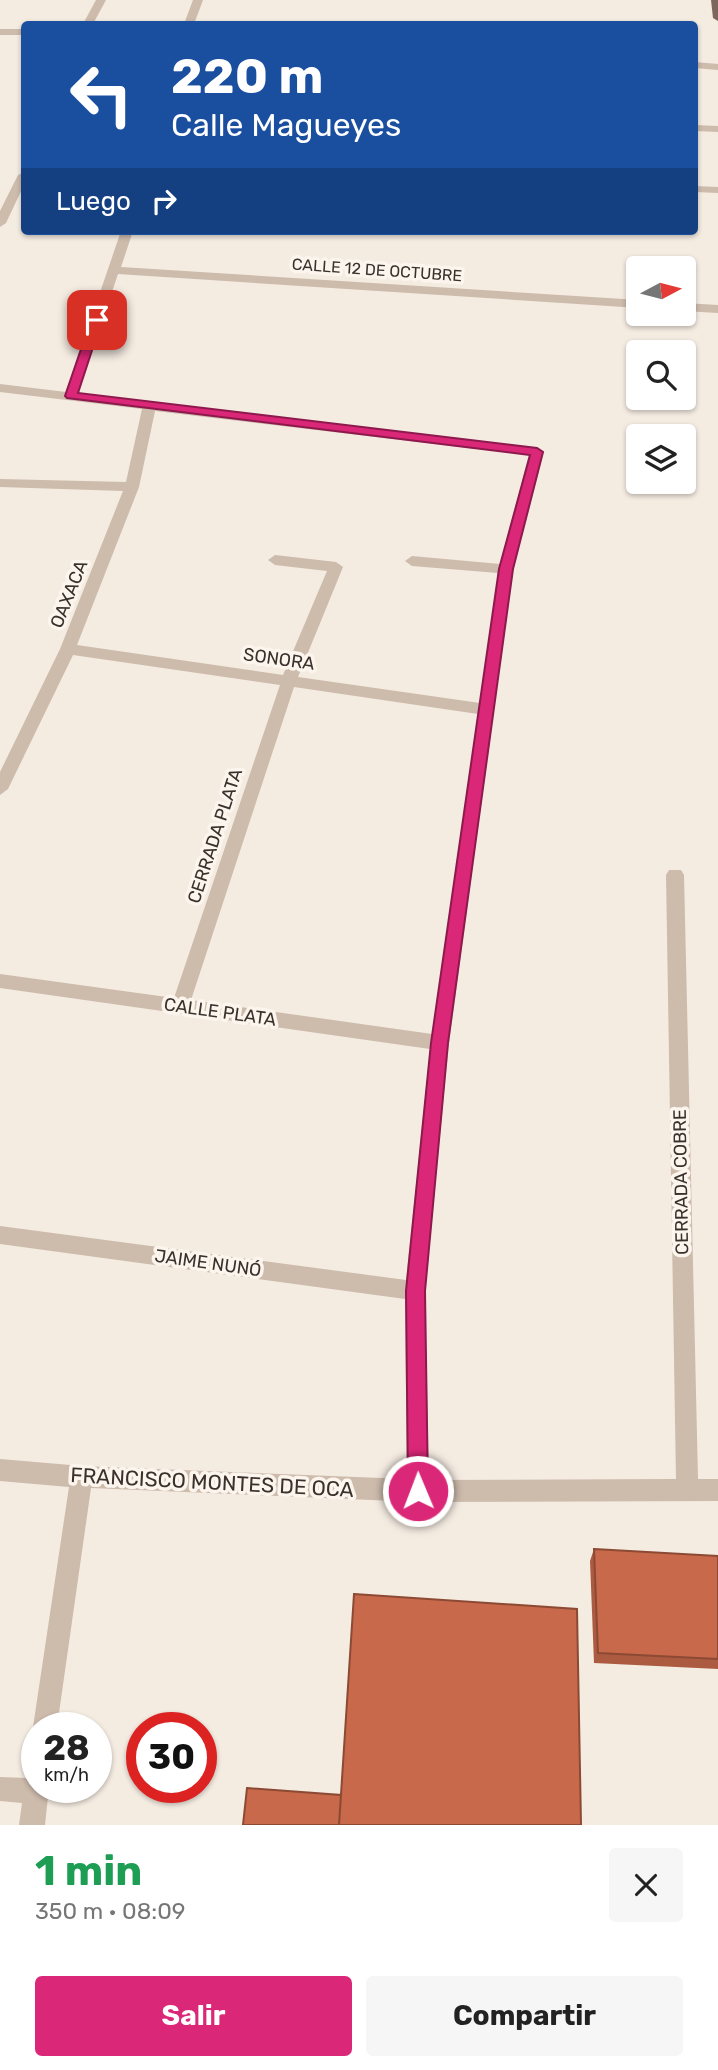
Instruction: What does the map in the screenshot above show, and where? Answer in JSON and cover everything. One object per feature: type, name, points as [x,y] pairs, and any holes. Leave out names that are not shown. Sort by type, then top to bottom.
[{"type":"main road","points":[[716,0],[718,18]]},
{"type":"street","points":[[90,21],[102,0]]},
{"type":"street","points":[[190,21],[198,0]]},
{"type":"street","points":[[0,32],[21,32]]},
{"type":"street","points":[[698,65],[718,67]]},
{"type":"street","points":[[698,128],[718,129]]},
{"type":"street","points":[[0,223],[21,181]]},
{"type":"street","points":[[698,189],[718,190]]},
{"type":"street","points":[[71,396],[126,235]]},
{"type":"street","name":"CALLE 12 DE OCTUBRE","points":[[113,270],[626,303]]},
{"type":"street","points":[[696,308],[718,309]]},
{"type":"street","points":[[0,388],[537,452],[506,569],[439,1043],[415,1291],[418,1491]]},
{"type":"street","name":"OAXACA","points":[[0,789],[68,649],[132,487],[150,405]]},
{"type":"street","points":[[0,482],[132,487]]},
{"type":"street","name":"CERRADA PLATA","points":[[180,1006],[289,680],[336,567],[275,560]]},
{"type":"street","points":[[412,561],[506,569]]},
{"type":"street","name":"SONORA","points":[[68,649],[485,709]]},
{"type":"street","name":"CERRADA COBRE","points":[[674,875],[687,1489]]},
{"type":"street","name":"CALLE PLATA","points":[[0,981],[439,1043]]},
{"type":"street","name":"JAIME NUNÓ","points":[[0,1235],[415,1291]]},
{"type":"street","name":"FRANCISCO MONTES DE OCA","points":[[0,1470],[82,1477],[418,1491],[718,1490]]},
{"type":"street","points":[[47,1712],[82,1477]]},
{"type":"street","points":[[0,1788],[21,1787]]},
{"type":"street","points":[[32,1825],[34,1803]]},
{"type":"building","points":[[594,1549],[718,1556],[718,1659],[598,1653]]},
{"type":"building","points":[[354,1594],[577,1609],[581,1825],[339,1825]]},
{"type":"building","points":[[247,1788],[341,1795],[339,1825],[243,1825]]},
{"type":"route","points":[[97,320],[71,396],[537,452],[506,569],[439,1043],[415,1291],[418,1491]]}]
